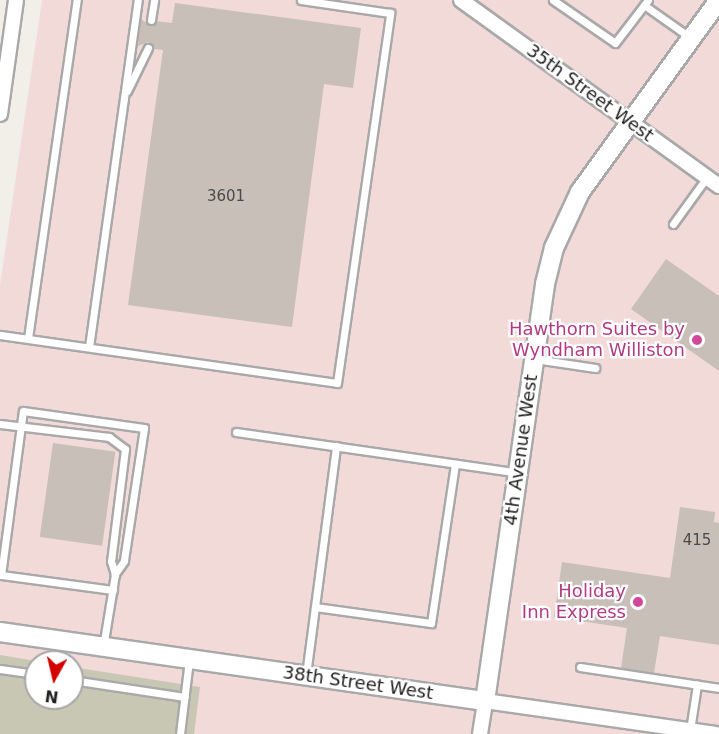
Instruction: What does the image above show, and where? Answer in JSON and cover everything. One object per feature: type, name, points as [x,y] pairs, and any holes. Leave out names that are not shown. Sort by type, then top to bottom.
[{"type":"street","points":[[0,114],[16,0]]},
{"type":"street","name":"35th Street West","points":[[461,0],[719,186]]},
{"type":"street","name":"4th Avenue West","points":[[480,734],[534,359],[549,266],[560,231],[580,192],[719,0]]},
{"type":"street","name":"38th Street West","points":[[0,632],[716,734]]},
{"type":"lane","points":[[28,338],[77,0]]},
{"type":"lane","points":[[89,347],[138,0]]},
{"type":"lane","points":[[152,20],[154,0]]},
{"type":"lane","points":[[0,334],[337,382],[390,13],[349,3],[301,0]]},
{"type":"lane","points":[[553,0],[615,43],[646,3],[691,38]]},
{"type":"lane","points":[[124,99],[148,48]]},
{"type":"lane","points":[[673,224],[707,177]]},
{"type":"lane","points":[[534,359],[595,368]]},
{"type":"lane","points":[[103,647],[115,574],[124,561],[144,428],[24,411],[1,575],[112,590]]},
{"type":"lane","points":[[0,424],[109,437],[125,449],[111,561],[115,574]]},
{"type":"lane","points":[[236,432],[518,472]]},
{"type":"lane","points":[[306,676],[336,446]]},
{"type":"lane","points":[[315,607],[431,623],[455,464]]},
{"type":"lane","points":[[180,734],[189,660]]},
{"type":"lane","points":[[580,667],[719,688]]},
{"type":"lane","points":[[0,669],[24,672]]},
{"type":"lane","points":[[84,682],[185,697]]},
{"type":"lane","points":[[690,730],[697,685]]},
{"type":"shaded area","points":[[42,0],[719,0],[719,734],[0,734],[0,285]]},
{"type":"shaded area","points":[[0,655],[24,659],[24,710],[84,710],[84,669],[200,687],[194,734],[0,734]]},
{"type":"building","points":[[175,3],[361,28],[353,88],[324,84],[292,327],[128,305],[163,50],[154,49],[148,42],[138,46],[141,19],[151,26],[156,21],[172,23]]},
{"type":"building","name":"Hawthorn Suites by Wyndham Williston","points":[[666,259],[719,296],[719,371],[631,309]]},
{"type":"building","points":[[53,443],[115,452],[102,546],[40,537]]},
{"type":"building","name":"Holiday Inn Express","points":[[680,507],[715,512],[714,522],[719,523],[719,645],[660,636],[654,673],[621,668],[627,628],[554,617],[562,562],[670,578]]},
{"type":"place","name":"Hawthorn Suites by Wyndham Williston","points":[[697,340]]},
{"type":"place","name":"Holiday Inn Express","points":[[638,602]]}]
